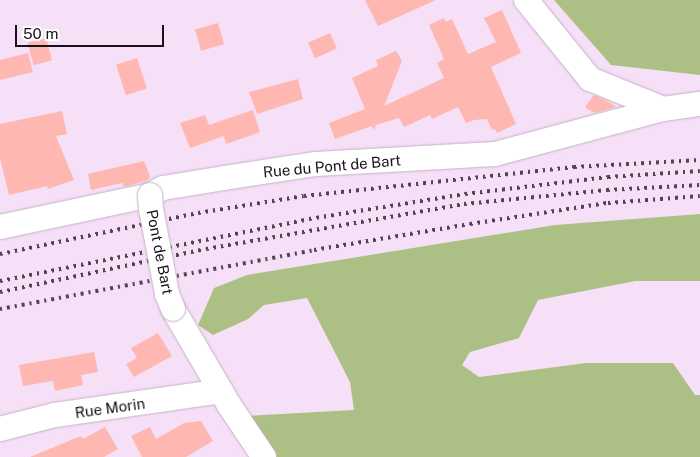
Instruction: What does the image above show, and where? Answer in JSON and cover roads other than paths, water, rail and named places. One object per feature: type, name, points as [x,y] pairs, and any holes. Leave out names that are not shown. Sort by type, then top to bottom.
[{"type":"street","points":[[526,0],[590,79],[663,109]]},
{"type":"street","name":"Rue du Pont de Bart","points":[[0,227],[150,195],[162,188],[316,164],[495,154],[663,109],[700,104]]},
{"type":"street","name":"Pont de Bart","points":[[150,195],[167,294],[173,309],[221,391]]},
{"type":"street","points":[[221,391],[255,454]]},
{"type":"street","name":"Rue Morin","points":[[0,429],[55,415],[221,391]]},
{"type":"railway","points":[[0,254],[198,213],[304,196],[574,167],[700,160]]},
{"type":"railway","points":[[0,281],[309,219],[465,194],[608,177],[700,171]]},
{"type":"railway","points":[[0,292],[206,249],[464,204],[607,190],[700,185]]},
{"type":"railway","points":[[0,309],[314,250],[470,224],[608,203],[700,196]]}]
